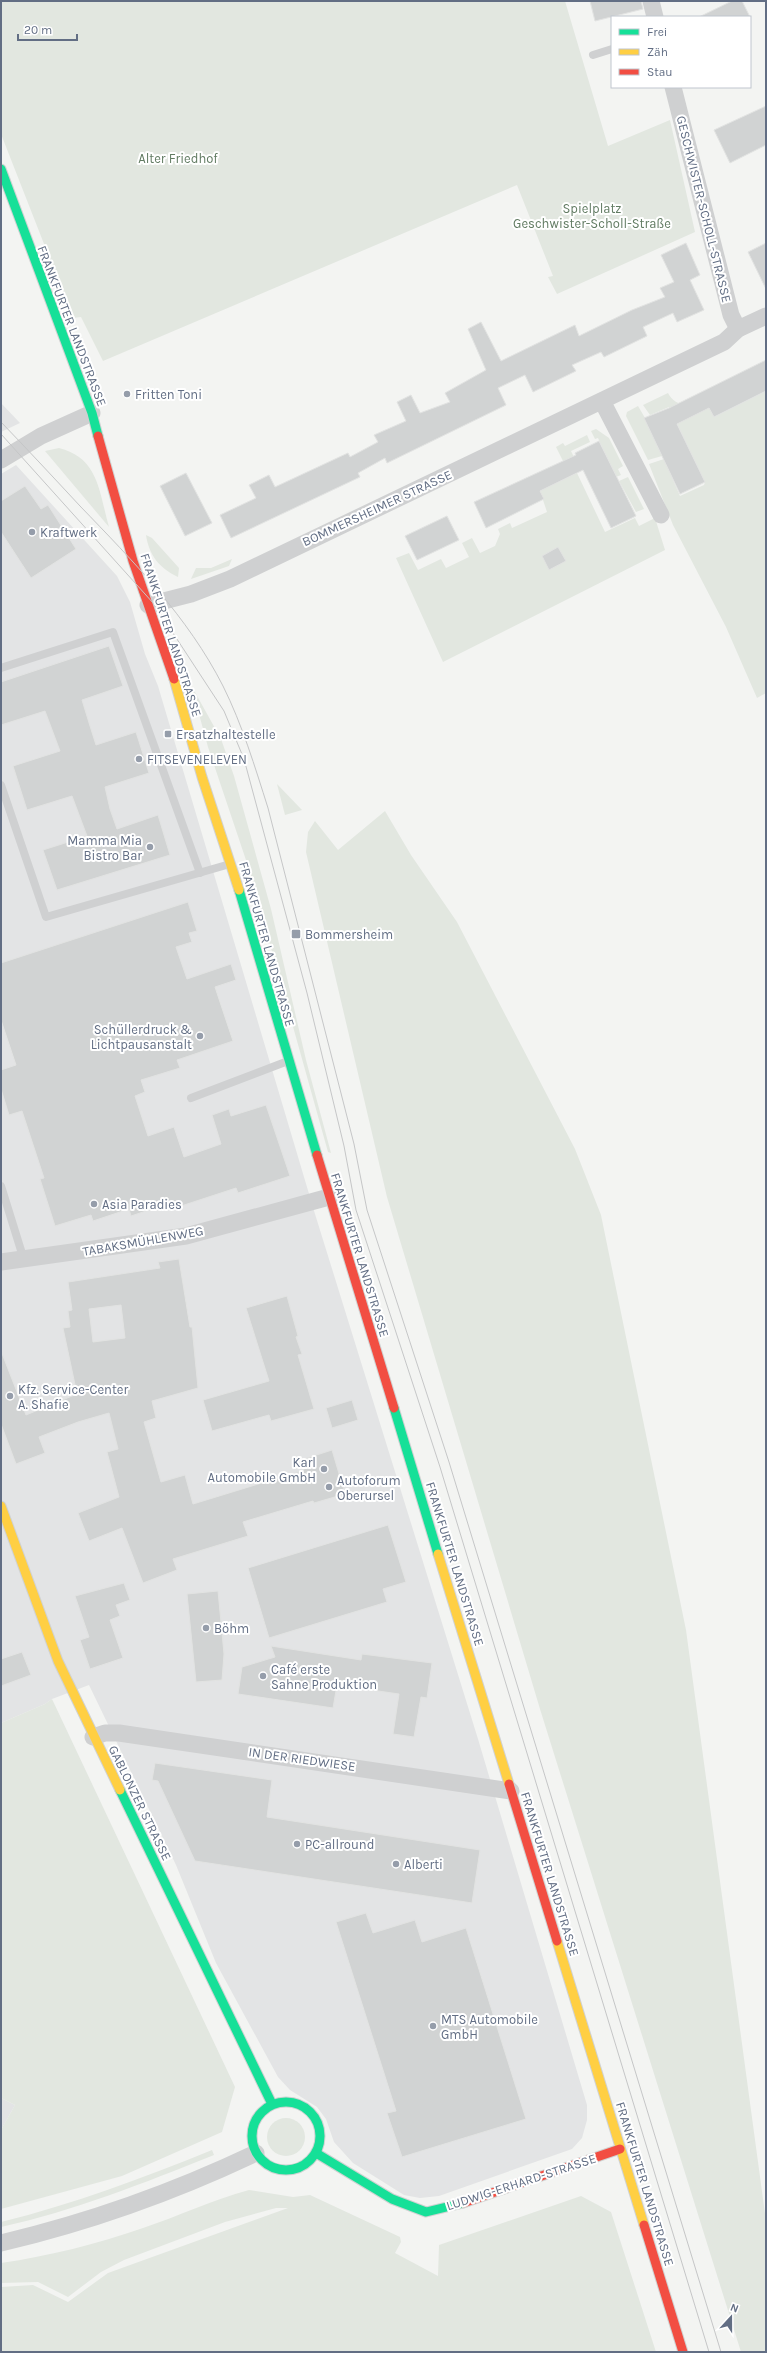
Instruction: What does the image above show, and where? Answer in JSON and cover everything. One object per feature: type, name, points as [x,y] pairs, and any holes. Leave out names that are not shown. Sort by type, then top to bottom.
[{"type":"main road","name":"FRANKFURTER LANDSTRASSE","points":[[1,169],[92,413],[148,605],[175,682],[202,778],[230,864],[329,1197],[683,2352]]},
{"type":"main road","name":"GABLONZER STRASSE","points":[[1,1506],[28,1584],[58,1661],[272,2104]]},
{"type":"main road","points":[[292,2102],[308,2110],[316,2118],[320,2132],[316,2153],[300,2167],[283,2170],[267,2165],[256,2153],[251,2138],[257,2116],[272,2104],[292,2102]]},
{"type":"main road","name":"LUDWIG-ERHARD-STRASSE","points":[[316,2153],[392,2199],[426,2212],[455,2206],[620,2149]]},
{"type":"street","points":[[651,1],[655,16]]},
{"type":"street","name":"GESCHWISTER-SCHOLL-STRASSE","points":[[673,88],[731,315],[738,330]]},
{"type":"street","name":"BOMMERSHEIMER STRASSE","points":[[148,605],[191,594],[230,579],[724,342],[738,330],[766,316]]},
{"type":"street","points":[[602,401],[661,515]]},
{"type":"street","points":[[1,460],[41,436],[92,413]]},
{"type":"street","name":"TABAKSMÜHLENWEG","points":[[1,1262],[24,1260],[186,1236],[329,1197]]},
{"type":"street","name":"IN DER RIEDWIESE","points":[[94,1736],[105,1733],[119,1733],[511,1791]]},
{"type":"street","points":[[1,2242],[49,2231],[152,2198],[256,2153]]},
{"type":"lane","points":[[592,55],[611,50]]},
{"type":"lane","points":[[1,668],[113,632],[200,873]]},
{"type":"lane","points":[[1,785],[46,917],[230,864]]},
{"type":"lane","points":[[191,1098],[288,1061]]},
{"type":"lane","points":[[1,1186],[5,1214],[24,1260]]},
{"type":"shaded area","points":[[1,403],[20,423],[1,432]]},
{"type":"shaded area","points":[[16,465],[117,576],[130,602],[145,654],[158,686],[315,1214],[478,1739],[587,2105],[587,2120],[582,2138],[572,2149],[439,2196],[420,2198],[404,2195],[353,2163],[334,2142],[326,2119],[317,2107],[290,2090],[278,2077],[216,1963],[176,1865],[89,1685],[52,1699],[45,1704],[1,1723],[1,474]]},
{"type":"shaded area","points":[[1,2098],[15,2105],[1,2130]]},
{"type":"green space","name":"Alter Friedhof","points":[[1,1],[565,1],[608,146],[670,120],[695,232],[557,294],[548,277],[553,276],[517,185],[103,361],[81,317],[73,318],[1,134]]},
{"type":"green space","points":[[766,391],[766,693],[757,698],[726,627],[673,525],[649,464],[664,459],[680,496],[704,485],[705,482],[669,407],[650,415],[643,405],[668,393],[671,398],[680,404],[709,408],[714,417]]},
{"type":"green space","points":[[638,406],[662,456],[648,460],[626,416],[627,412]]},
{"type":"green space","points":[[596,429],[609,438],[623,466],[618,469],[621,475],[616,477],[598,438],[595,439],[591,431]]},
{"type":"green space","points":[[587,435],[590,442],[571,451],[580,470],[570,475],[556,447],[563,443],[565,446]]},
{"type":"green space","points":[[59,448],[72,453],[90,468],[99,489],[109,527],[45,451]]},
{"type":"green space","points":[[577,473],[605,532],[635,518],[639,526],[655,518],[665,550],[443,662],[396,558],[409,553],[418,570],[441,559],[446,568],[469,557],[462,543],[472,538],[480,553],[495,546],[500,534],[498,529],[510,523],[512,528],[547,512],[540,491]]},
{"type":"green space","points":[[628,477],[644,509],[636,512],[619,481]]},
{"type":"green space","points":[[146,535],[152,538],[179,568],[178,577],[160,565],[152,555]]},
{"type":"green space","points":[[232,559],[229,566],[191,579],[196,568],[211,568]]},
{"type":"green space","points":[[191,685],[221,739],[234,776],[271,909],[306,1060],[331,1153],[328,1152],[249,869],[208,747]]},
{"type":"green space","points":[[277,784],[302,810],[285,815]]},
{"type":"green space","points":[[385,811],[411,855],[457,922],[575,1149],[601,1215],[686,1630],[766,2221],[766,2352],[741,2352],[540,1709],[387,1197],[306,852],[308,832],[315,821],[338,850]]},
{"type":"green space","points":[[52,1699],[235,2087],[222,2132],[122,2176],[1,2209],[1,2130],[15,2105],[1,2098],[1,1723],[45,1704]]},
{"type":"green space","points":[[286,2118],[299,2124],[305,2137],[299,2150],[286,2156],[273,2150],[267,2137],[273,2124]]},
{"type":"green space","points":[[212,2150],[214,2155],[135,2186],[82,2205],[1,2227],[1,2222],[108,2190]]},
{"type":"green space","points":[[249,2190],[293,2197],[310,2195],[400,2237],[401,2242],[395,2253],[438,2276],[439,2245],[581,2196],[611,2212],[656,2352],[1,2352],[1,2287],[33,2285],[68,2302],[108,2273],[288,2208],[276,2208],[225,2222],[124,2260],[101,2272],[68,2297],[38,2282],[1,2283],[1,2263],[73,2249],[126,2234],[222,2198]]},
{"type":"building","points":[[590,1],[641,1],[643,9],[595,21]]},
{"type":"building","points":[[732,1],[742,1],[750,16],[701,16]]},
{"type":"building","points":[[766,106],[766,145],[730,163],[714,130]]},
{"type":"building","points":[[686,243],[700,275],[690,280],[704,310],[677,322],[673,313],[643,327],[647,336],[604,357],[601,352],[572,365],[576,371],[533,392],[525,375],[498,388],[506,405],[387,463],[385,458],[358,473],[360,477],[231,538],[220,515],[256,498],[249,485],[269,475],[275,487],[348,453],[350,457],[378,442],[374,435],[406,421],[397,402],[411,395],[420,413],[450,402],[445,393],[486,370],[468,329],[481,322],[501,361],[575,325],[579,336],[632,310],[665,297],[660,288],[674,282],[661,255]]},
{"type":"building","points":[[766,243],[766,289],[748,252]]},
{"type":"building","points":[[766,360],[766,391],[714,417],[709,408],[677,424],[705,482],[680,494],[644,418],[669,408]]},
{"type":"building","points":[[599,441],[636,516],[611,528],[583,470],[540,491],[544,499],[486,528],[474,502],[576,455],[575,453]]},
{"type":"building","points":[[186,473],[212,523],[185,536],[160,486]]},
{"type":"building","name":"Kraftwerk","points":[[25,486],[41,509],[48,505],[76,549],[31,578],[1,532],[1,501]]},
{"type":"building","points":[[447,516],[459,540],[417,560],[405,536]]},
{"type":"building","points":[[558,547],[566,561],[549,570],[542,556]]},
{"type":"building","points":[[109,646],[123,686],[82,700],[90,726],[96,745],[136,732],[149,773],[105,787],[110,809],[117,829],[158,815],[170,855],[57,890],[43,850],[87,836],[72,796],[27,810],[13,766],[60,751],[45,711],[1,725],[1,682]]},
{"type":"building","points":[[188,902],[197,931],[189,933],[192,942],[176,947],[187,979],[231,964],[236,980],[215,987],[233,1041],[177,1060],[180,1068],[141,1080],[145,1092],[135,1096],[148,1136],[174,1127],[184,1157],[221,1144],[212,1115],[229,1109],[231,1116],[266,1105],[290,1176],[238,1193],[236,1188],[172,1209],[170,1203],[131,1216],[129,1209],[93,1221],[91,1215],[55,1226],[40,1179],[44,1178],[22,1111],[9,1115],[1,1089],[1,1070],[16,1065],[1,1020],[1,963]]},
{"type":"building","points":[[179,1259],[190,1327],[192,1327],[198,1388],[152,1401],[156,1418],[144,1422],[161,1482],[185,1475],[193,1504],[304,1470],[301,1460],[332,1450],[345,1494],[314,1503],[313,1501],[243,1522],[248,1536],[173,1559],[177,1570],[143,1583],[122,1528],[89,1541],[78,1513],[119,1497],[107,1452],[118,1449],[109,1413],[78,1422],[39,1437],[45,1453],[16,1464],[1,1424],[1,1351],[26,1415],[77,1394],[63,1328],[70,1327],[68,1311],[72,1310],[68,1282],[160,1268],[158,1262]],"holes":[[[121,1305],[125,1338],[93,1342],[89,1309]]]},
{"type":"building","points":[[287,1296],[298,1336],[296,1337],[302,1354],[298,1355],[314,1409],[271,1421],[269,1415],[212,1431],[203,1400],[269,1381],[246,1308]]},
{"type":"building","points":[[352,1400],[358,1420],[332,1428],[326,1408]]},
{"type":"building","points":[[388,1525],[406,1582],[383,1589],[387,1602],[269,1638],[248,1568]]},
{"type":"building","points":[[124,1583],[130,1600],[116,1605],[120,1616],[110,1620],[123,1658],[90,1669],[80,1640],[89,1637],[75,1596]]},
{"type":"building","name":"Böhm","points":[[218,1591],[224,1654],[222,1680],[196,1682],[187,1594]]},
{"type":"building","points":[[271,1646],[361,1660],[362,1654],[432,1663],[427,1698],[421,1697],[414,1737],[393,1734],[399,1694],[337,1685],[333,1708],[238,1694],[242,1667],[275,1657]]},
{"type":"building","points":[[22,1652],[31,1675],[1,1686],[1,1659]]},
{"type":"building","points":[[155,1763],[272,1780],[267,1817],[480,1850],[472,1903],[195,1861],[158,1781],[152,1780]]},
{"type":"building","name":"MTS Automobile GmbH","points":[[366,1913],[373,1933],[415,1920],[422,1942],[466,1928],[526,2119],[402,2157],[387,2113],[396,2111],[336,1922]]},
{"type":"tram line","points":[[1,422],[120,548],[176,613],[209,661],[230,700],[242,730],[268,808],[354,1144],[367,1210],[449,1462],[721,2352]]},
{"type":"tram line","points":[[1,434],[154,604],[224,711],[244,759],[307,993],[344,1146],[356,1210],[440,1467],[709,2352]]},
{"type":"traffic: fast","points":[[1,169],[92,413],[98,436]]},
{"type":"traffic: fast","points":[[239,890],[317,1155]]},
{"type":"traffic: fast","points":[[394,1408],[438,1554]]},
{"type":"traffic: fast","points":[[120,1790],[272,2104]]},
{"type":"traffic: fast","points":[[279,2102],[293,2102],[305,2107],[315,2117],[320,2129],[320,2136],[320,2143],[315,2155],[305,2165],[293,2170],[279,2170],[267,2165],[257,2155],[252,2143],[252,2129],[257,2117],[267,2107],[279,2102]]},
{"type":"traffic: fast","points":[[316,2153],[392,2199],[426,2212],[463,2203]]},
{"type":"traffic: slow","points":[[174,679],[202,777],[239,890]]},
{"type":"traffic: slow","points":[[1,1506],[58,1661],[120,1790]]},
{"type":"traffic: slow","points":[[438,1554],[509,1784]]},
{"type":"traffic: slow","points":[[557,1941],[644,2225]]},
{"type":"traffic: jam","points":[[98,436],[133,561],[174,679]]},
{"type":"traffic: jam","points":[[317,1155],[394,1408]]},
{"type":"traffic: jam","points":[[509,1784],[557,1941]]},
{"type":"traffic: jam","points":[[463,2203],[620,2149]]},
{"type":"traffic: jam","points":[[644,2225],[683,2352]]},
{"type":"place","name":"Fritten Toni","points":[[127,394]]},
{"type":"place","name":"Kraftwerk","points":[[32,532]]},
{"type":"place","name":"Ersatzhaltestelle","points":[[168,734]]},
{"type":"place","name":"FITSEVENELEVEN","points":[[139,759]]},
{"type":"place","name":"Mamma Mia Bistro Bar","points":[[150,847]]},
{"type":"place","name":"Bommersheim","points":[[296,934]]},
{"type":"place","name":"Schüllerdruck & Lichtpausanstalt","points":[[200,1036]]},
{"type":"place","name":"Asia Paradies","points":[[94,1204]]},
{"type":"place","name":"Kfz. Service-Center A. Shafie","points":[[10,1396]]},
{"type":"place","name":"Karl Automobile GmbH","points":[[324,1469]]},
{"type":"place","name":"Autoforum Oberursel","points":[[329,1487]]},
{"type":"place","name":"Böhm","points":[[206,1628]]},
{"type":"place","name":"Café erste Sahne Produktion","points":[[263,1676]]},
{"type":"place","name":"PC-allround","points":[[297,1844]]},
{"type":"place","name":"Alberti","points":[[396,1864]]},
{"type":"place","name":"MTS Automobile GmbH","points":[[433,2026]]},
{"type":"park label","name":"Spielplatz Geschwister-Scholl-Straße","points":[[592,216]]}]
